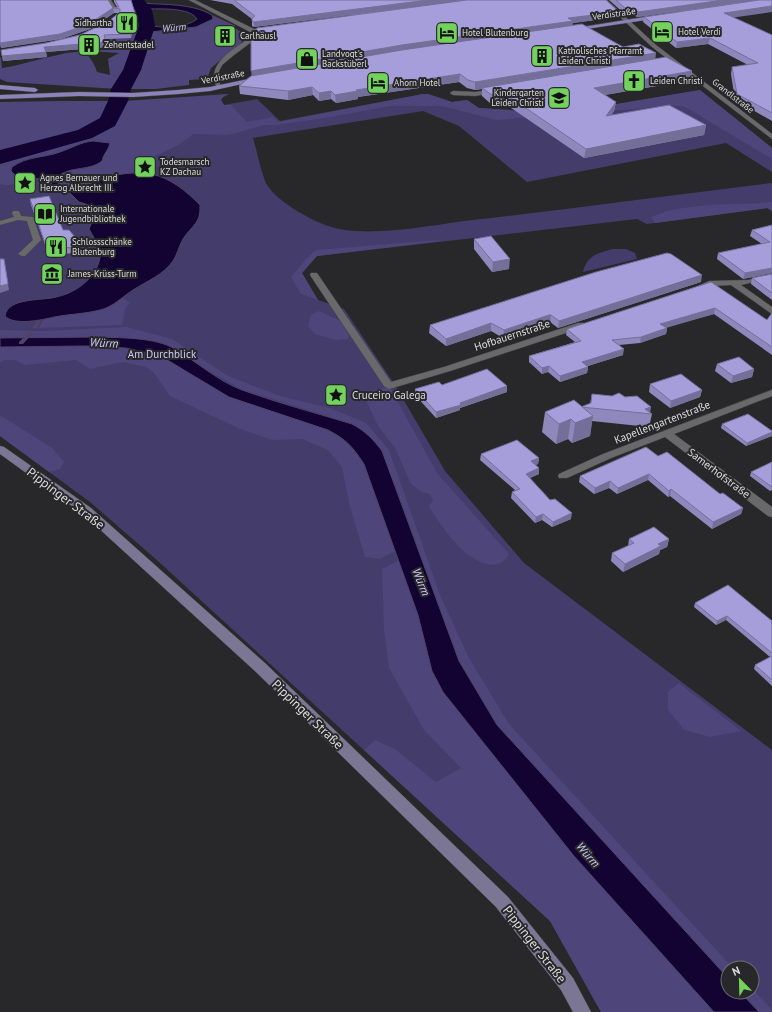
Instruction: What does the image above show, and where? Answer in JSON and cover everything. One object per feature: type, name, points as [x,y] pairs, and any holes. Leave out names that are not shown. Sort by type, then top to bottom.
[{"type":"main road","name":"Verdistraße","points":[[564,31],[662,17]]},
{"type":"main road","name":"Verdistraße","points":[[0,87],[79,94],[133,95],[219,87],[264,78]]},
{"type":"main road","name":"Verdistraße","points":[[0,97],[79,94]]},
{"type":"main road","name":"Pippinger Straße","points":[[0,449],[87,511],[261,668],[502,902],[567,984],[582,1012]]},
{"type":"street","points":[[109,0],[116,10]]},
{"type":"street","points":[[192,1],[202,0]]},
{"type":"street","name":"Grandlstraße","points":[[604,0],[674,61],[772,137]]},
{"type":"street","points":[[192,1],[253,31],[276,28]]},
{"type":"street","points":[[219,87],[215,78],[218,66],[252,39],[253,31]]},
{"type":"street","points":[[667,62],[674,61]]},
{"type":"street","points":[[453,93],[475,94],[500,90]]},
{"type":"street","points":[[0,223],[17,215],[30,219],[37,240],[30,244],[22,254]]},
{"type":"street","name":"Hofbauernstraße","points":[[314,275],[389,386],[447,370],[587,323]]},
{"type":"street","points":[[694,289],[709,284],[733,283],[772,276]]},
{"type":"street","points":[[733,283],[772,311]]},
{"type":"street","name":"Kapellengartenstraße","points":[[563,476],[606,456],[772,393]]},
{"type":"street","name":"Samerhofstraße","points":[[666,433],[772,513]]},
{"type":"green space","name":"Am Durchblick","points":[[700,90],[772,148],[772,172],[726,143],[527,182],[459,126],[423,111],[253,138],[265,181],[275,195],[302,214],[320,223],[343,230],[379,231],[419,228],[472,220],[772,183],[772,211],[767,208],[647,224],[637,219],[317,256],[302,273],[318,300],[344,309],[395,385],[445,471],[524,563],[772,750],[772,1012],[601,1012],[550,921],[158,561],[90,502],[0,436],[0,102],[134,101],[229,94],[221,100],[224,105],[257,99],[280,121],[428,94],[452,102],[467,100],[479,108],[552,113],[575,111]]},
{"type":"green space","points":[[613,249],[626,249],[635,253],[637,259],[583,272],[590,258]]},
{"type":"shaded area","points":[[212,15],[236,26],[234,27],[239,31],[244,31],[246,37],[240,44],[211,68],[207,79],[189,80],[189,85],[156,89],[129,89],[150,32],[181,29],[212,19]]},
{"type":"shaded area","points":[[118,29],[139,32],[117,89],[7,82],[0,79],[1,57],[2,68],[56,55],[76,52],[83,52],[90,57],[97,72],[110,75],[108,59],[119,53],[89,51],[113,49],[106,41],[89,42]]},
{"type":"shaded area","points":[[700,90],[772,148],[772,159],[685,107],[668,105],[497,120],[442,106],[390,106],[331,117],[277,125],[264,125],[228,135],[193,134],[173,148],[134,164],[137,166],[134,173],[113,176],[86,185],[66,187],[60,185],[55,180],[58,176],[71,170],[92,166],[102,161],[109,143],[87,142],[59,153],[29,158],[12,167],[11,171],[15,175],[21,176],[22,178],[27,178],[11,185],[0,184],[0,159],[48,147],[114,121],[124,101],[229,94],[221,100],[224,105],[231,105],[247,122],[273,117],[278,122],[423,94],[428,94],[452,102],[467,100],[479,108],[552,113],[575,111]]},
{"type":"shaded area","points":[[114,101],[103,120],[95,126],[64,138],[0,154],[0,102]]},
{"type":"shaded area","points":[[772,202],[772,211],[767,208],[655,223],[651,217],[680,208],[695,206]]},
{"type":"shaded area","points":[[441,241],[317,256],[302,273],[318,300],[301,294],[291,277],[306,259],[316,250]]},
{"type":"shaded area","points":[[123,298],[130,303],[125,309],[122,325],[39,328],[43,320],[48,318],[100,310],[107,308]]},
{"type":"shaded area","points":[[319,311],[341,321],[349,335],[348,339],[336,340],[315,334],[308,326],[311,315]]},
{"type":"shaded area","points":[[127,327],[172,339],[228,376],[280,396],[330,408],[366,423],[389,450],[440,595],[469,658],[509,724],[726,960],[720,960],[720,969],[497,725],[459,661],[382,451],[361,429],[352,424],[241,389],[198,365],[174,348],[98,337],[0,338],[0,330],[44,331]]},
{"type":"shaded area","points":[[86,346],[126,348],[164,358],[229,397],[328,430],[343,438],[354,449],[364,464],[395,551],[380,559],[365,557],[349,503],[342,467],[328,450],[302,439],[272,440],[240,429],[170,396],[154,373],[146,367],[123,362],[90,369],[76,360],[24,365],[15,360],[4,360],[0,362],[0,347]]},
{"type":"shaded area","points":[[389,386],[437,473],[509,554],[504,561],[491,565],[483,563],[462,550],[429,507],[433,500],[430,494],[422,492],[411,484],[395,448],[378,426],[363,394]]},
{"type":"shaded area","points":[[0,415],[52,448],[64,462],[60,469],[49,472],[0,436]]},
{"type":"shaded area","points":[[399,560],[418,615],[432,671],[443,692],[574,856],[714,1012],[601,1012],[550,921],[364,750],[375,740],[395,749],[436,782],[461,768],[424,730],[389,668],[384,630],[382,569]]},
{"type":"shaded area","points":[[679,683],[741,731],[710,737],[684,730],[668,710],[668,692]]},
{"type":"shaded area","points":[[760,997],[772,1010],[772,1012],[759,1012],[748,1000],[760,1000]]},
{"type":"water","points":[[131,0],[139,0],[141,3],[187,6],[212,15],[213,19],[196,27],[150,32],[129,89],[117,89],[141,27],[139,17]],"holes":[[[146,9],[166,9],[188,12],[197,19],[181,26],[152,26],[147,16]]]},
{"type":"water","points":[[114,101],[124,101],[114,121],[89,134],[48,147],[0,159],[0,154],[64,138],[95,126],[103,120]]},
{"type":"water","points":[[93,141],[110,143],[102,161],[91,166],[71,170],[59,175],[55,180],[60,185],[74,187],[90,184],[117,175],[136,173],[151,174],[172,182],[189,195],[200,205],[199,216],[195,224],[183,239],[174,259],[169,266],[160,274],[133,290],[109,307],[105,309],[36,321],[21,322],[9,319],[5,316],[7,310],[12,306],[26,301],[62,296],[78,288],[91,277],[99,262],[100,254],[97,243],[89,229],[99,214],[99,210],[79,202],[69,192],[60,190],[48,181],[42,179],[22,178],[21,176],[15,175],[11,171],[12,167],[18,163],[30,159],[54,154],[80,144]]},
{"type":"water","points":[[98,337],[127,338],[158,342],[175,349],[216,376],[242,390],[352,424],[365,432],[382,451],[459,661],[497,725],[720,969],[720,1000],[748,1000],[759,1012],[714,1012],[574,856],[443,692],[432,671],[418,615],[364,464],[349,444],[328,430],[229,397],[164,358],[152,354],[126,348],[86,346],[0,347],[0,338]]},
{"type":"building","points":[[0,0],[108,0],[113,8],[89,24],[60,34],[0,43]]},
{"type":"building","points":[[115,0],[131,0],[135,13],[130,34],[104,35],[106,42],[44,47],[46,52],[2,56],[1,50],[46,43],[80,35],[109,21],[120,12],[120,9],[113,8],[119,7]]},
{"type":"building","points":[[234,0],[428,0],[254,22],[252,21],[252,18],[255,16]]},
{"type":"building","points":[[467,0],[606,0],[619,12],[568,18],[573,21],[402,45],[251,71],[251,37],[255,34],[257,28]]},
{"type":"building","points":[[616,0],[723,0],[638,12],[635,9],[627,10]]},
{"type":"building","points":[[759,0],[772,0],[772,6],[724,13],[772,35],[772,113],[737,94],[732,67],[758,63],[710,38],[677,42],[644,17]]},
{"type":"building","points":[[582,24],[623,47],[639,44],[656,53],[475,82],[468,80],[460,74],[356,90],[358,91],[335,95],[331,91],[319,93],[312,87],[288,91],[239,86],[251,76],[402,50]]},
{"type":"building","points":[[666,57],[692,71],[594,88],[616,102],[606,116],[669,105],[706,125],[586,149],[508,96],[500,97],[496,94],[492,95],[482,88]]},
{"type":"building","points":[[49,196],[63,230],[69,230],[75,237],[74,247],[47,249],[30,199]]},
{"type":"building","points":[[772,225],[772,268],[745,273],[718,253],[770,242],[752,230]]},
{"type":"building","points":[[491,236],[510,259],[493,262],[474,239]]},
{"type":"building","points":[[667,253],[671,254],[702,275],[559,321],[549,315],[504,330],[491,323],[446,339],[430,325],[596,272]]},
{"type":"building","points":[[0,259],[4,259],[8,284],[0,286]]},
{"type":"building","points":[[772,274],[772,293],[752,278]]},
{"type":"building","points":[[711,282],[767,320],[772,313],[772,347],[715,308],[660,324],[667,328],[641,337],[612,340],[624,349],[582,362],[588,367],[560,376],[549,366],[542,368],[529,356],[581,341],[567,329]]},
{"type":"building","points":[[739,357],[754,369],[733,376],[717,364]]},
{"type":"building","points":[[487,369],[507,386],[460,403],[461,405],[436,412],[415,389],[439,382],[442,385]]},
{"type":"building","points":[[681,374],[702,390],[671,401],[650,384]]},
{"type":"building","points":[[619,393],[625,397],[637,396],[651,407],[645,409],[652,414],[581,407],[591,403],[592,394],[612,396]]},
{"type":"building","points":[[574,400],[593,416],[575,423],[571,419],[559,424],[545,412]]},
{"type":"building","points":[[748,414],[772,432],[747,443],[722,424]]},
{"type":"building","points":[[517,440],[539,458],[531,461],[539,468],[526,474],[550,500],[555,499],[572,513],[553,522],[543,514],[536,517],[512,492],[520,489],[481,454]]},
{"type":"building","points":[[646,447],[658,456],[667,452],[720,494],[723,493],[743,508],[713,522],[671,489],[669,491],[649,474],[618,488],[610,481],[595,488],[580,476]]},
{"type":"building","points":[[772,462],[772,487],[751,472]]},
{"type":"building","points":[[654,527],[669,539],[658,544],[661,546],[625,564],[612,553],[634,543],[629,539]]},
{"type":"building","points":[[728,585],[772,621],[772,653],[727,616],[717,621],[695,603]]},
{"type":"building","points":[[772,656],[772,680],[755,665]]},
{"type":"waterway","name":"Würm","points":[[0,157],[85,134],[108,122],[118,101],[121,89],[132,70],[147,26],[144,10],[136,0]]},
{"type":"waterway","points":[[35,327],[39,321]]},
{"type":"waterway","points":[[21,343],[31,333]]},
{"type":"place","name":"Sidhartha","points":[[127,23]]},
{"type":"place","name":"Hotel Verdi","points":[[662,32]]},
{"type":"place","name":"Hotel Blutenburg","points":[[447,33]]},
{"type":"place","name":"Carlhäusl","points":[[225,36]]},
{"type":"place","name":"Zehentstadel","points":[[89,45]]},
{"type":"place","name":"Katholisches Pfarramt Leiden Christi","points":[[542,56]]},
{"type":"place","name":"Landvogt's Backstüberl","points":[[307,59]]},
{"type":"place","name":"Leiden Christi","points":[[634,81]]},
{"type":"place","name":"Ahorn Hotel","points":[[378,83]]},
{"type":"place","name":"Kindergarten Leiden Christi","points":[[559,98]]},
{"type":"place","name":"Todesmarsch KZ Dachau","points":[[145,167]]},
{"type":"place","name":"Agnes Bernauer und Herzog Albrecht III.","points":[[25,183]]},
{"type":"place","name":"Internationale Jugendbibliothek","points":[[45,214]]},
{"type":"place","name":"Schlossschänke Blutenburg","points":[[56,247]]},
{"type":"place","name":"James-Krüss-Turm","points":[[52,274]]},
{"type":"place","name":"Cruceiro Galega","points":[[336,395]]}]
